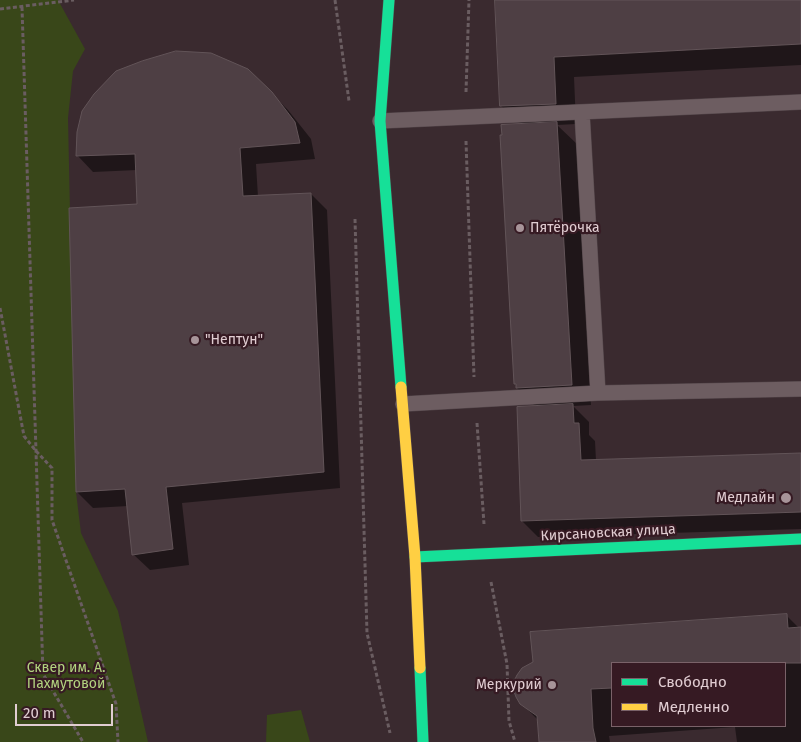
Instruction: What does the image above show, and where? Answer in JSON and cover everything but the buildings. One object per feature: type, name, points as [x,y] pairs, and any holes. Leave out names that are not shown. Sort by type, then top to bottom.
[{"type":"main road","points":[[389,0],[380,121],[416,557],[423,742]]},
{"type":"main road","name":"Кирсановская улица","points":[[416,557],[801,539]]},
{"type":"lane","points":[[380,121],[801,102]]},
{"type":"lane","points":[[582,112],[598,392]]},
{"type":"lane","points":[[403,404],[598,392],[801,390]]},
{"type":"path","points":[[0,9],[74,0]]},
{"type":"path","points":[[335,0],[349,105]]},
{"type":"path","points":[[469,0],[465,117],[475,400],[486,553],[507,664],[509,722],[515,742]]},
{"type":"path","points":[[22,7],[43,674],[83,742]]},
{"type":"path","points":[[354,214],[367,633],[392,742]]},
{"type":"path","points":[[0,308],[24,436],[52,468],[52,520],[116,704],[118,742]]},
{"type":"green space","name":"Сквер им. А. Пахмутовой","points":[[0,0],[58,0],[85,49],[73,71],[68,118],[76,492],[81,533],[118,611],[148,742],[0,742]]},
{"type":"green space","points":[[301,710],[310,742],[266,742],[267,715]]},
{"type":"traffic: fast","points":[[389,0],[380,121],[401,387]]},
{"type":"traffic: fast","points":[[415,557],[801,539]]},
{"type":"traffic: fast","points":[[420,668],[423,742]]},
{"type":"traffic: slow","points":[[401,387],[415,557],[420,668]]},
{"type":"place","name":"Пятёрочка","points":[[520,228]]},
{"type":"place","name":"\"Нептун\"","points":[[195,340]]},
{"type":"place","name":"Медлайн","points":[[786,498]]},
{"type":"place","name":"Меркурий","points":[[552,685]]}]
